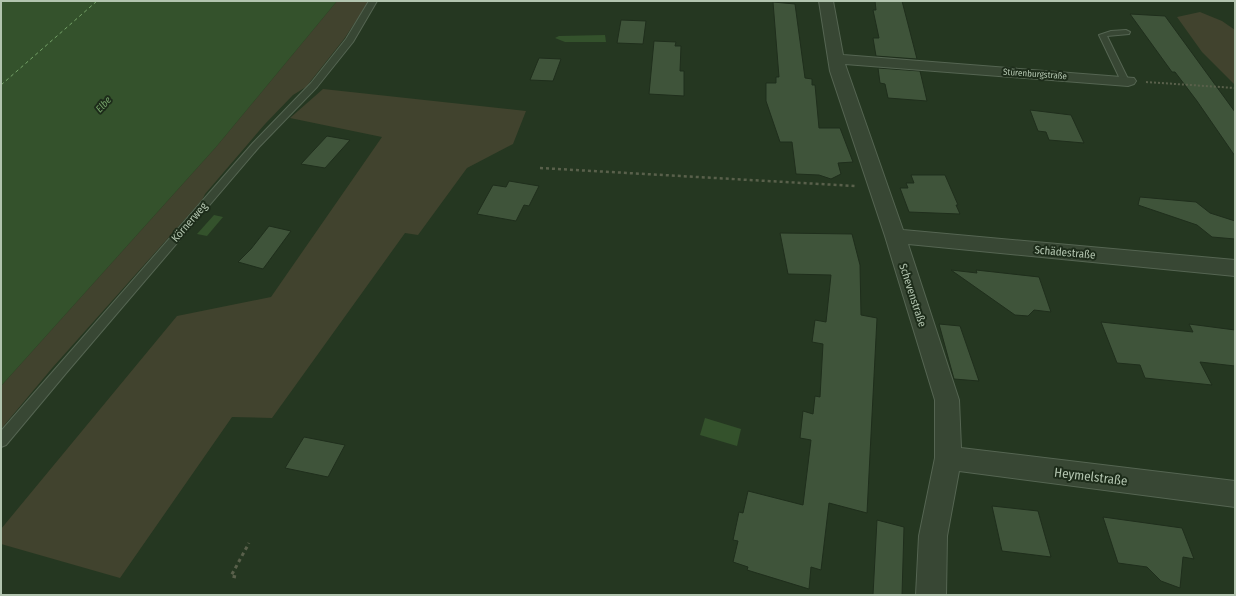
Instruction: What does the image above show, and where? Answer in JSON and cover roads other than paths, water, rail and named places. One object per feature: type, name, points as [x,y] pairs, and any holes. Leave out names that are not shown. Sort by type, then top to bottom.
[{"type":"street","name":"Schevenstraße","points":[[826,1],[838,71],[895,236],[947,400],[948,458],[933,536],[931,595]]},
{"type":"street","name":"Stürenburgstraße","points":[[836,59],[1126,81]]},
{"type":"street","name":"Schädestraße","points":[[895,236],[1235,268]]},
{"type":"street","name":"Heymelstraße","points":[[948,458],[1235,494]]},
{"type":"lane","name":"Körnerweg","points":[[1,441],[62,368],[256,145],[314,85],[350,40],[373,1]]},
{"type":"lane","points":[[1126,32],[1111,32],[1103,37],[1126,81]]},
{"type":"water","name":"Elbe","points":[[1,1],[337,1],[216,147],[1,386]]},
{"type":"water","points":[[605,35],[606,42],[565,42],[555,38],[559,36]]},
{"type":"water","points":[[214,215],[223,217],[207,236],[197,234]]},
{"type":"water","points":[[705,418],[741,429],[737,446],[700,435]]}]
